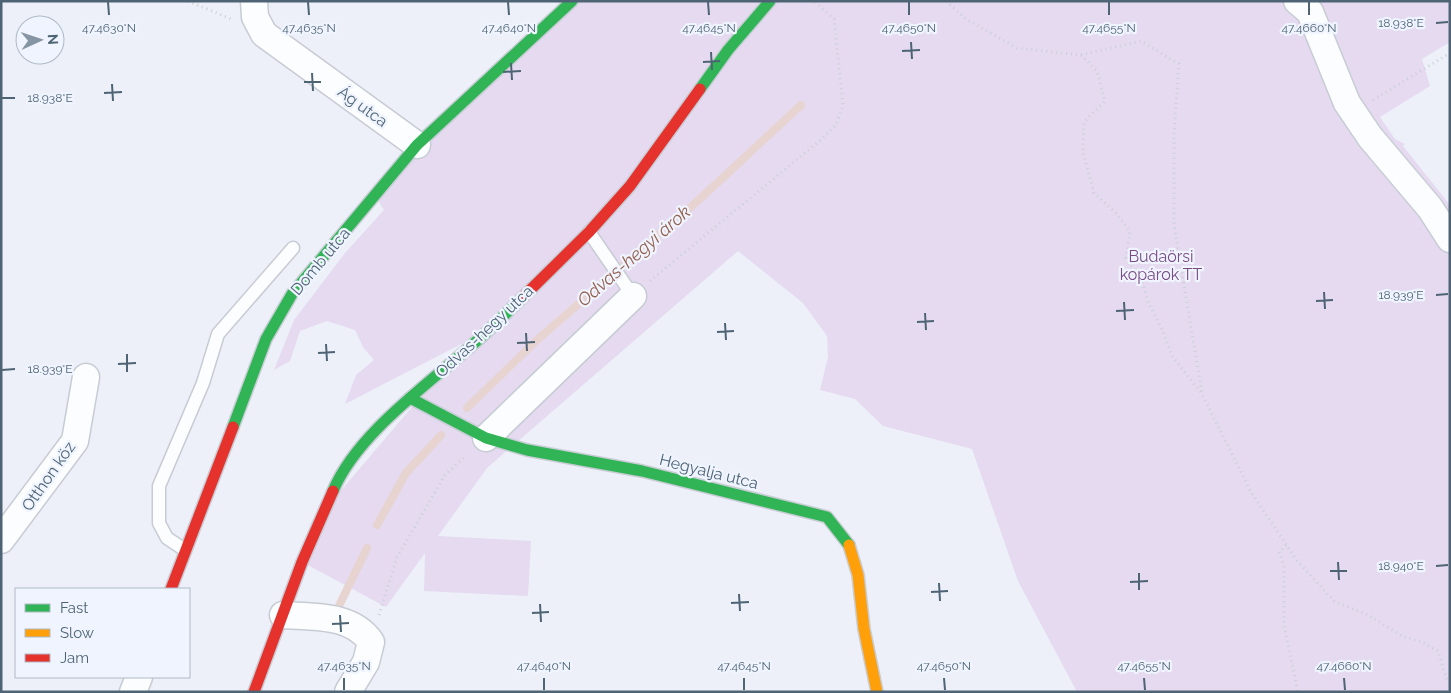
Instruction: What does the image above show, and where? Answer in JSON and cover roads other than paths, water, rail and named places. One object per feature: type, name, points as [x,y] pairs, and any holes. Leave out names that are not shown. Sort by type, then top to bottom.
[{"type":"street","name":"Ág utca","points":[[254,1],[255,17],[264,34],[417,146]]},
{"type":"street","name":"Domb utca","points":[[171,588],[266,339],[292,294],[417,146],[572,1]]},
{"type":"street","name":"Odvas-hegy utca","points":[[254,692],[321,514],[340,474],[378,430],[410,398],[473,345],[589,232],[630,186],[728,50],[770,1]]},
{"type":"street","points":[[1297,1],[1310,12],[1343,94],[1353,112],[1370,137],[1430,208],[1450,239]]},
{"type":"street","points":[[486,438],[632,296]]},
{"type":"street","name":"Otthon köz","points":[[1,540],[75,441],[86,377]]},
{"type":"street","name":"Hegyalja utca","points":[[410,398],[486,438],[527,450],[642,471],[827,517],[849,545],[856,567],[864,629],[877,692]]},
{"type":"street","points":[[283,616],[334,618],[364,630],[371,642],[366,662],[348,692]]},
{"type":"street","points":[[133,692],[139,678]]},
{"type":"lane","points":[[589,232],[632,296]]},
{"type":"lane","points":[[185,550],[167,538],[159,523],[159,486],[203,383],[218,334],[293,248]]},
{"type":"waterway","name":"Odvas-hegyi árok","points":[[467,408],[537,340],[701,198],[801,105]]},
{"type":"waterway","name":"Odvas-hegyi árok","points":[[377,525],[406,473],[441,435]]},
{"type":"waterway","name":"Odvas-hegyi árok","points":[[337,610],[367,548]]},
{"type":"park label","name":"Budaörsi kopárok TT","points":[[1161,265]]}]
